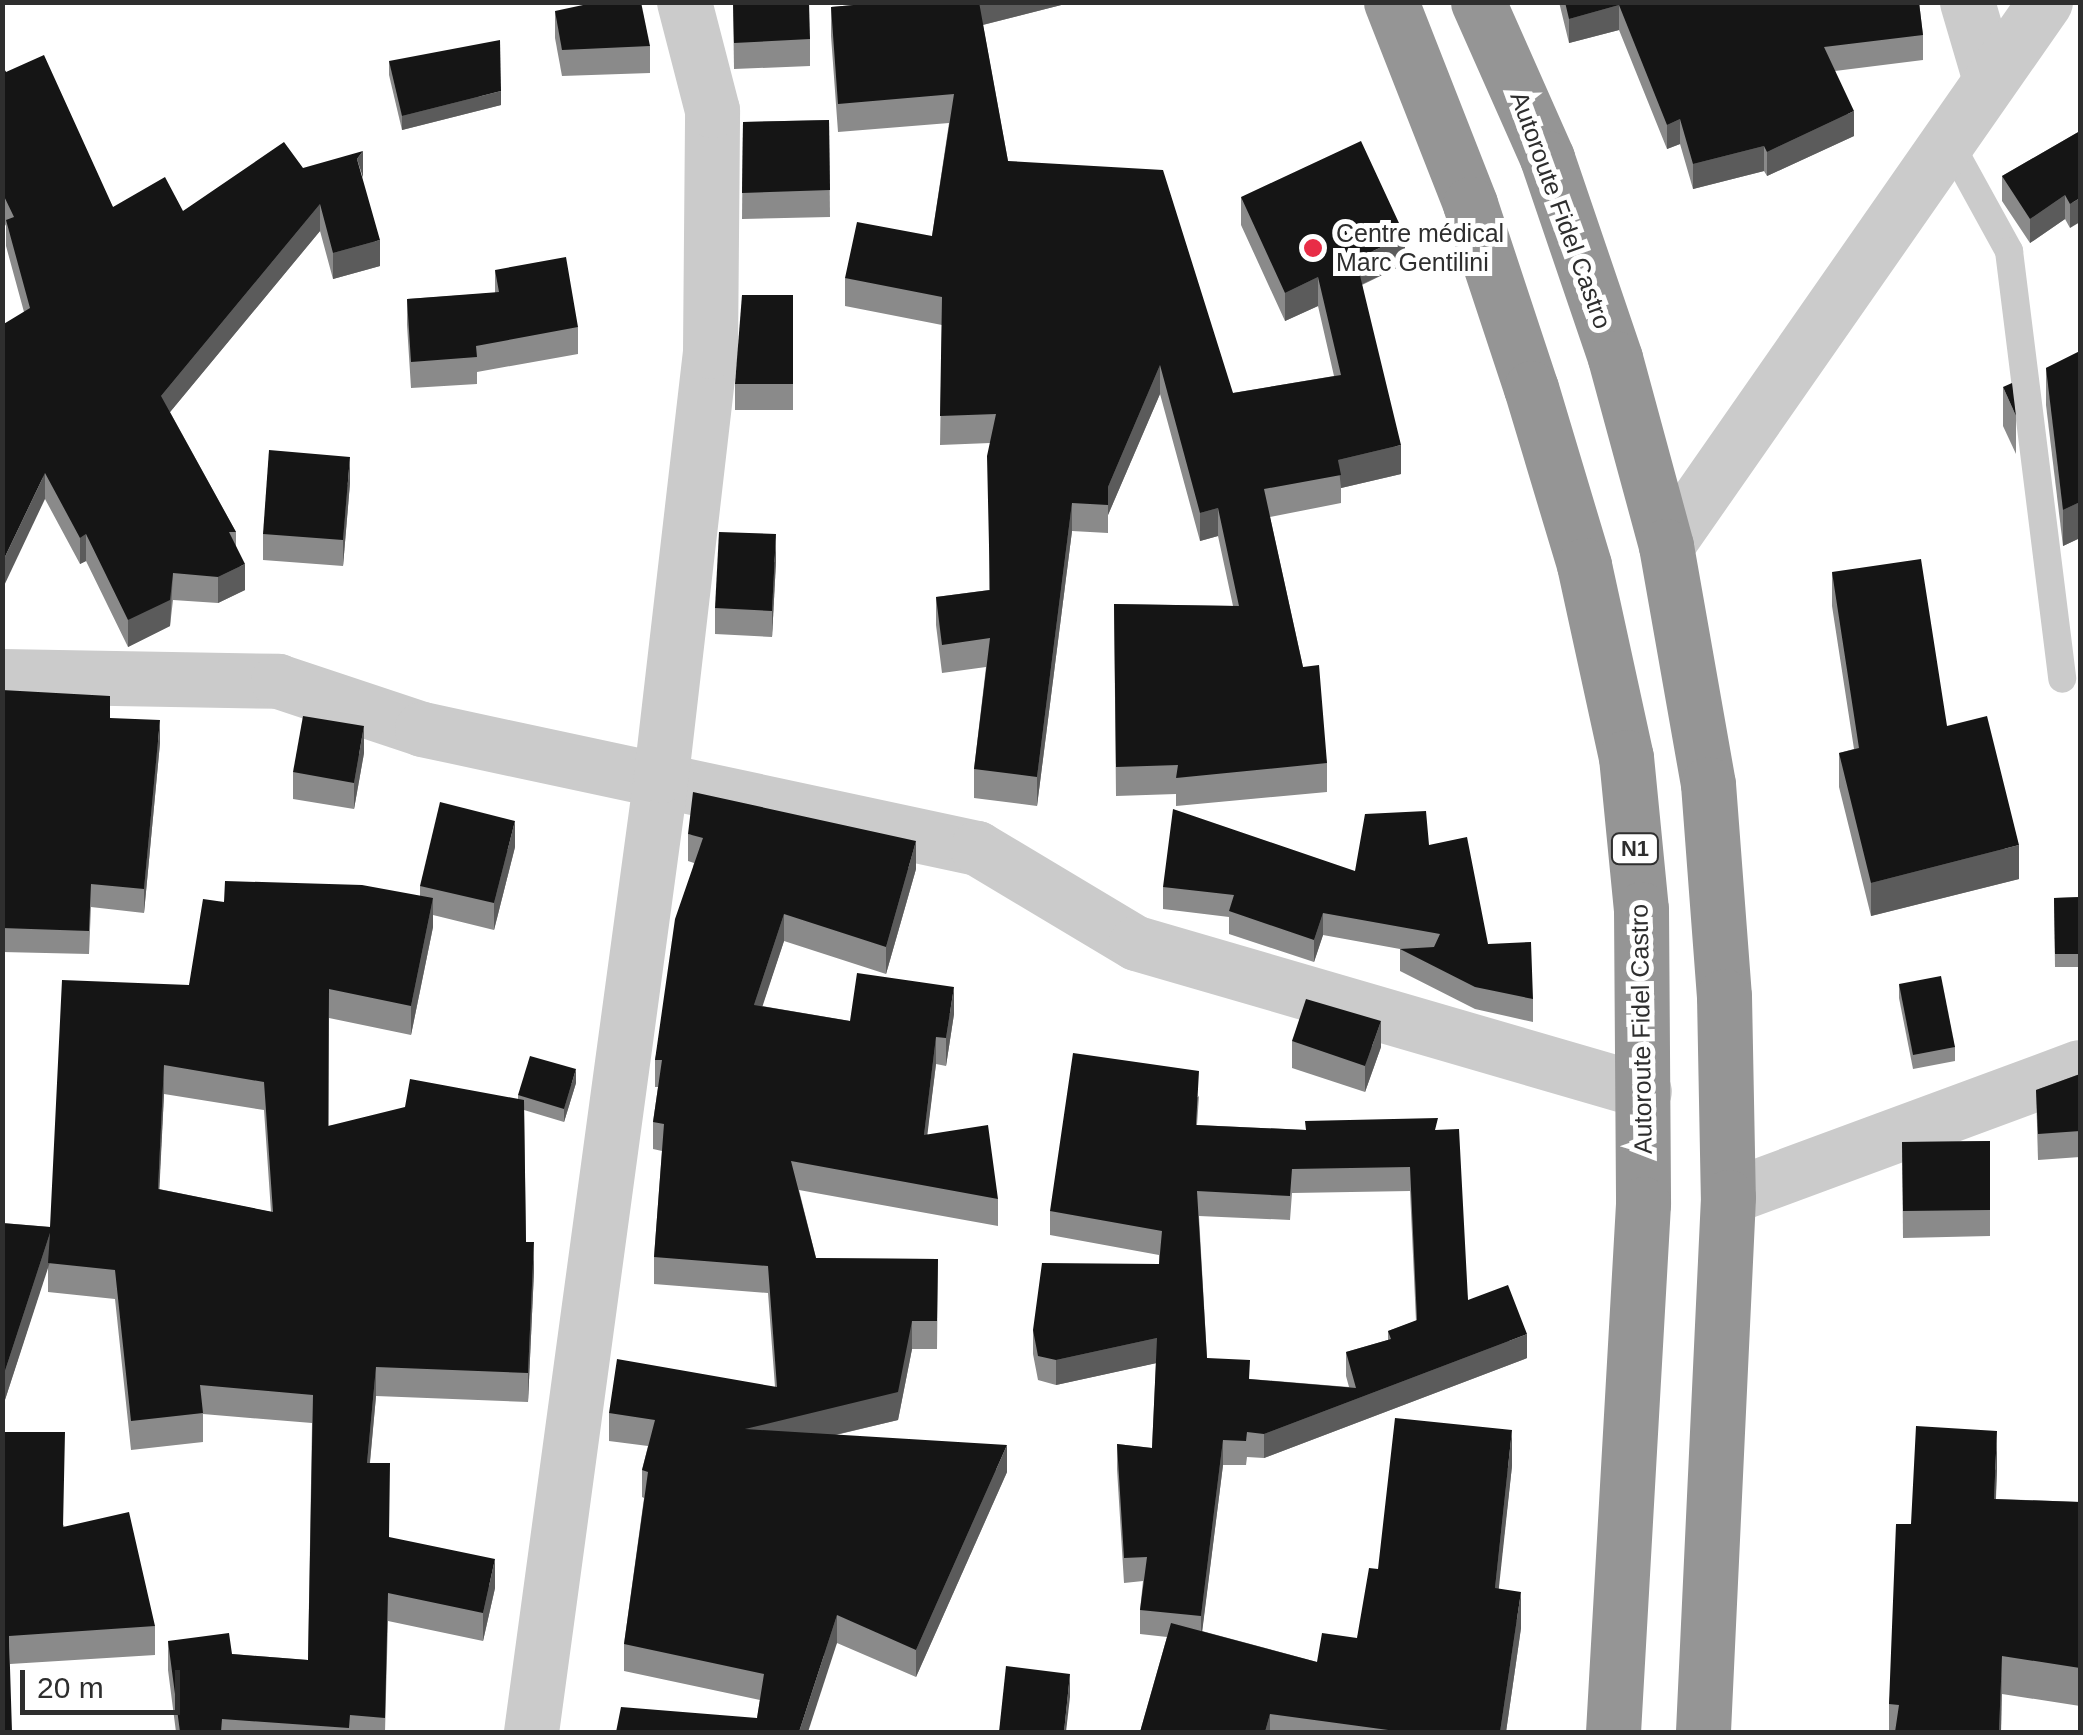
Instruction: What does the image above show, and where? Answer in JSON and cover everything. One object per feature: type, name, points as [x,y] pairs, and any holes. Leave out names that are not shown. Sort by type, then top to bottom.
[{"type":"highway","name":"Autoroute Fidel Castro","points":[[1391,2],[1470,204],[1584,564],[1626,757],[1641,909],[1644,1091],[1613,1732]]},
{"type":"highway","name":"Autoroute Fidel Castro","points":[[1478,2],[1546,158],[1615,358],[1666,546],[1708,784],[1724,996],[1728,1198],[1704,1732]]},
{"type":"street","points":[[531,1732],[661,776],[710,351],[712,110],[684,2]]},
{"type":"street","points":[[1967,2],[1990,80]]},
{"type":"street","points":[[1666,546],[2044,2]]},
{"type":"street","points":[[2,676],[278,681],[422,729],[661,776],[976,848],[1136,943],[1644,1091]]},
{"type":"street","points":[[1728,1198],[2080,1067]]},
{"type":"lane","points":[[1948,140],[2008,251],[2062,679]]},
{"type":"building","points":[[597,2],[641,2],[650,46],[562,50],[555,11]]},
{"type":"building","points":[[733,2],[809,2],[810,39],[734,43]]},
{"type":"building","points":[[887,2],[979,2],[1008,161],[1163,170],[1233,393],[1341,375],[1318,277],[1285,293],[1241,197],[1361,141],[1405,236],[1356,259],[1401,445],[1338,460],[1341,475],[1264,489],[1303,667],[1319,665],[1327,763],[1176,778],[1178,765],[1116,767],[1114,604],[1239,606],[1218,508],[1200,513],[1160,365],[1108,487],[1108,505],[1072,503],[1037,777],[974,769],[990,638],[942,645],[936,597],[990,590],[987,456],[996,414],[940,416],[942,297],[845,278],[857,222],[932,236],[954,94],[838,104],[831,7]]},
{"type":"building","points":[[1565,2],[1919,2],[1923,35],[1824,47],[1854,111],[1767,152],[1764,146],[1693,164],[1680,119],[1667,125],[1619,5],[1569,19]]},
{"type":"building","points":[[500,40],[501,91],[402,116],[389,61]]},
{"type":"building","points":[[44,55],[113,207],[165,177],[183,211],[284,142],[303,168],[363,151],[357,159],[380,240],[333,253],[320,204],[161,396],[236,532],[229,532],[245,564],[218,577],[173,573],[170,600],[128,620],[86,534],[80,538],[45,473],[2,563],[2,325],[30,308],[6,220],[14,217],[2,192],[2,65],[6,72]]},
{"type":"building","points":[[829,120],[830,190],[742,193],[743,122]]},
{"type":"building","points":[[2080,131],[2080,198],[2070,204],[2065,195],[2030,219],[2002,176]]},
{"type":"building","points":[[566,257],[578,327],[476,346],[477,357],[411,362],[407,299],[499,292],[495,270]]},
{"type":"building","points":[[742,295],[793,295],[793,384],[735,384]]},
{"type":"building","points":[[2080,351],[2080,502],[2063,510],[2046,368]]},
{"type":"building","points":[[2012,383],[2016,416],[2003,387]]},
{"type":"building","points":[[269,450],[350,457],[343,540],[263,534]]},
{"type":"building","points":[[719,532],[776,534],[772,611],[715,608]]},
{"type":"building","points":[[1921,559],[1947,726],[1987,716],[2019,845],[1871,883],[1839,753],[1859,748],[1832,572]]},
{"type":"building","points":[[2,690],[110,696],[110,718],[160,720],[144,889],[91,884],[89,931],[2,928]]},
{"type":"building","points":[[303,716],[364,726],[354,783],[293,772]]},
{"type":"building","points":[[693,792],[916,841],[886,947],[784,914],[754,1005],[850,1021],[857,973],[954,987],[946,1038],[936,1037],[924,1135],[988,1125],[998,1199],[791,1161],[816,1258],[938,1259],[937,1321],[912,1321],[898,1392],[745,1429],[1007,1445],[916,1650],[837,1615],[799,1732],[616,1732],[621,1707],[757,1718],[764,1674],[624,1644],[648,1472],[642,1470],[655,1420],[609,1413],[617,1359],[777,1387],[768,1266],[654,1257],[664,1124],[653,1122],[662,1060],[655,1060],[675,919],[703,838],[688,834]]},
{"type":"building","points":[[440,802],[515,821],[494,903],[420,886]]},
{"type":"building","points":[[1173,809],[1355,871],[1365,814],[1426,811],[1429,845],[1467,837],[1488,944],[1531,942],[1533,999],[1475,987],[1400,949],[1434,947],[1440,934],[1323,913],[1314,940],[1229,911],[1234,895],[1163,887]]},
{"type":"building","points":[[225,881],[362,885],[433,898],[411,1006],[329,989],[328,1126],[405,1107],[410,1079],[524,1100],[526,1242],[534,1242],[528,1373],[376,1367],[367,1463],[390,1463],[389,1537],[495,1559],[483,1613],[388,1593],[385,1718],[350,1715],[349,1728],[222,1719],[221,1732],[180,1732],[168,1641],[229,1633],[232,1654],[308,1660],[313,1395],[200,1385],[203,1413],[131,1421],[115,1270],[48,1263],[50,1233],[2,1380],[2,1223],[50,1227],[62,980],[189,985],[203,899],[224,902]],"holes":[[[164,1065],[264,1082],[273,1212],[158,1189]]]},
{"type":"building","points":[[2080,897],[2080,954],[2055,954],[2054,898]]},
{"type":"building","points":[[1941,976],[1955,1047],[1913,1055],[1899,984]]},
{"type":"building","points":[[1306,999],[1381,1021],[1365,1066],[1292,1041]]},
{"type":"building","points":[[1073,1053],[1199,1071],[1196,1125],[1306,1130],[1305,1121],[1438,1118],[1435,1130],[1459,1129],[1468,1300],[1508,1285],[1527,1334],[1264,1434],[1247,1432],[1246,1441],[1223,1440],[1201,1616],[1140,1610],[1147,1557],[1124,1558],[1117,1444],[1152,1448],[1157,1338],[1056,1360],[1038,1356],[1033,1330],[1042,1263],[1159,1264],[1162,1231],[1050,1211]],"holes":[[[1410,1167],[1417,1320],[1388,1331],[1391,1339],[1346,1352],[1356,1388],[1249,1379],[1250,1360],[1207,1358],[1197,1191],[1290,1196],[1292,1169]]]},
{"type":"building","points":[[530,1056],[576,1069],[564,1109],[518,1095]]},
{"type":"building","points":[[2080,1074],[2080,1131],[2038,1134],[2036,1090]]},
{"type":"building","points":[[1990,1141],[1990,1210],[1903,1211],[1902,1142]]},
{"type":"building","points":[[1395,1418],[1512,1430],[1495,1588],[1521,1592],[1500,1732],[1403,1732],[1270,1714],[1265,1732],[1140,1732],[1171,1623],[1317,1662],[1322,1633],[1357,1638],[1369,1568],[1378,1569]]},
{"type":"building","points":[[1916,1426],[1997,1431],[1994,1499],[2080,1502],[2080,1668],[2002,1656],[1999,1732],[1895,1732],[1899,1705],[1889,1704],[1896,1524],[1911,1524]]},
{"type":"building","points":[[2,1432],[65,1432],[63,1527],[129,1512],[155,1626],[9,1636],[12,1732],[2,1732]]},
{"type":"building","points":[[1006,1666],[1070,1674],[1064,1732],[999,1732]]},
{"type":"place","name":"Centre médical Marc Gentilini","points":[[1313,248]]}]
